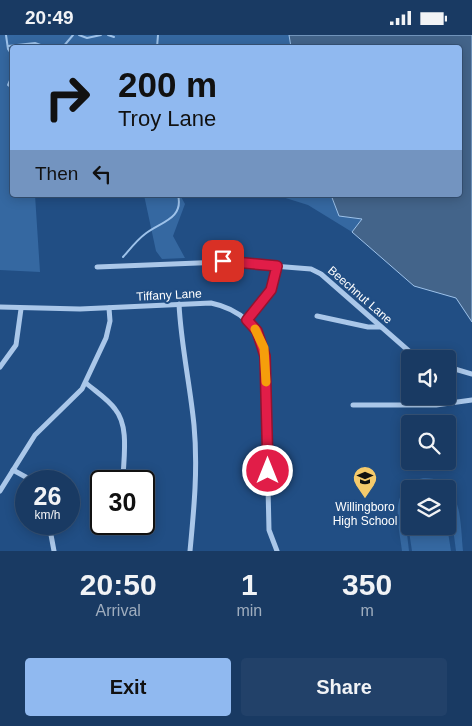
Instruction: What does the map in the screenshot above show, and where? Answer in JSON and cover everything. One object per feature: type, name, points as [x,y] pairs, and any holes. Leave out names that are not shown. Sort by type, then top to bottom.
[{"type":"street","name":"Beechnut Lane","points":[[97,267],[223,261],[306,268],[318,272],[408,350]]},
{"type":"street","points":[[247,320],[271,290],[277,266]]},
{"type":"street","name":"Tiffany Lane","points":[[0,307],[21,309],[109,308],[211,303],[221,305],[238,313],[247,320],[257,331],[265,356],[269,530],[277,551]]},
{"type":"street","points":[[179,304],[182,350],[195,442],[196,497],[190,551]]},
{"type":"street","points":[[0,491],[35,435],[86,383],[106,338],[110,321],[109,308]]},
{"type":"street","points":[[0,367],[16,345],[21,309]]},
{"type":"street","points":[[317,316],[368,327],[382,327]]},
{"type":"street","points":[[456,369],[472,374]]},
{"type":"street","points":[[86,383],[115,408],[121,420],[124,439],[123,470]]},
{"type":"street","points":[[353,405],[436,405],[472,400]]},
{"type":"street","points":[[51,535],[54,551]]},
{"type":"shaded area","points":[[0,35],[289,35],[291,45],[10,45],[10,197],[35,197],[40,272],[0,270]]},
{"type":"shaded area","points":[[289,35],[472,35],[472,322],[456,298],[414,286],[352,232],[362,219],[339,216],[332,197],[462,197],[462,45],[291,45]]},
{"type":"shaded area","points":[[144,197],[181,197],[185,204],[173,236],[185,258],[162,259],[156,251]]},
{"type":"shaded area","points":[[282,197],[332,197],[339,216],[362,219],[352,232],[308,205]]},
{"type":"shaded area","points":[[423,478],[438,480],[419,480]]},
{"type":"shaded area","points":[[401,496],[401,535],[407,535],[409,551],[402,551],[398,519]]},
{"type":"shaded area","points":[[456,501],[460,515],[463,551],[456,551],[454,535],[456,535]]},
{"type":"shaded area","points":[[410,535],[448,535],[451,551],[412,551]]},
{"type":"waterway","points":[[6,35],[10,52]]},
{"type":"waterway","points":[[65,45],[73,35]]},
{"type":"waterway","points":[[79,35],[87,38],[101,35]]},
{"type":"waterway","points":[[108,35],[114,37]]},
{"type":"waterway","points":[[157,45],[158,35]]},
{"type":"waterway","points":[[17,45],[35,43],[40,45]]},
{"type":"waterway","points":[[10,80],[8,85],[10,86]]},
{"type":"waterway","points":[[123,257],[142,236],[174,215],[179,203],[178,197]]},
{"type":"slow traffic","points":[[255,329],[264,348],[266,382]]},
{"type":"place","name":"Willingboro High School","points":[[365,499]]},
{"type":"route","points":[[223,261],[277,266],[271,290],[247,320],[257,331],[264,348],[268,471]]}]
